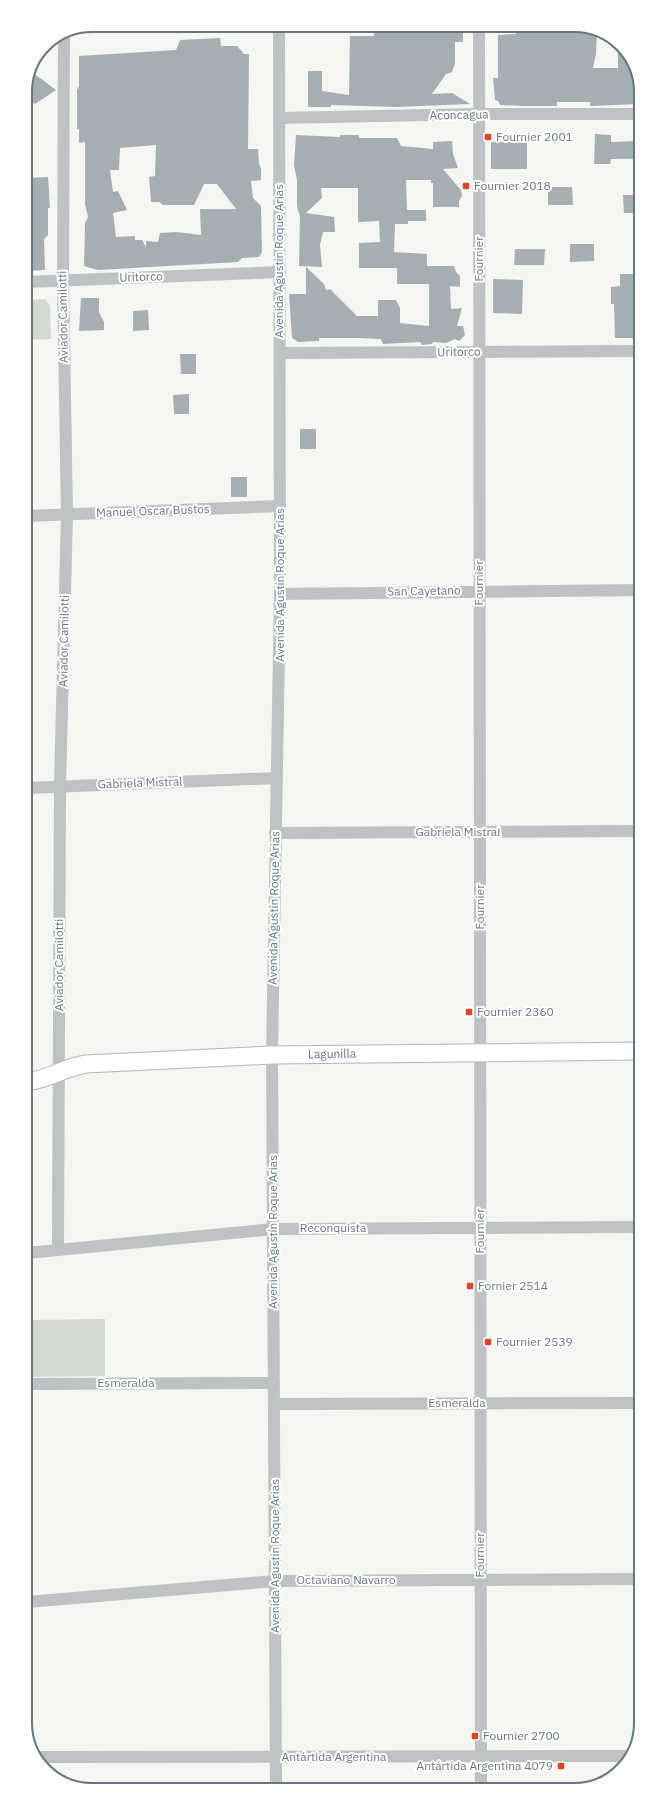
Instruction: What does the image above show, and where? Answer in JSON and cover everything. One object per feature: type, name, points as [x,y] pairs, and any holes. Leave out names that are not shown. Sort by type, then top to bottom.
[{"type":"main road","name":"Lagunilla","points":[[32,1081],[59,1073],[76,1065],[86,1064],[272,1055],[634,1051]]},
{"type":"street","name":"Avenida Agustín Roque Arias","points":[[276,1783],[272,1055],[280,594],[279,32]]},
{"type":"street","name":"Fournier","points":[[479,32],[481,1783]]},
{"type":"street","name":"Aviador Camilotti","points":[[58,1250],[60,785],[67,514],[63,281],[64,40]]},
{"type":"street","name":"Aconcagua","points":[[279,118],[479,114],[634,114]]},
{"type":"street","name":"Uritorco","points":[[32,282],[280,272]]},
{"type":"street","name":"Uritorco","points":[[280,353],[634,351]]},
{"type":"street","name":"Manuel Oscar Bustos","points":[[32,516],[280,506]]},
{"type":"street","name":"San Cayetano","points":[[280,594],[634,590]]},
{"type":"street","name":"Gabriela Mistral","points":[[32,787],[60,785],[277,778]]},
{"type":"street","name":"Gabriela Mistral","points":[[275,833],[634,831]]},
{"type":"street","name":"Reconquista","points":[[32,1253],[273,1229],[634,1226]]},
{"type":"street","name":"Esmeralda","points":[[32,1384],[274,1383]]},
{"type":"street","name":"Esmeralda","points":[[274,1404],[634,1403]]},
{"type":"street","name":"Octaviano Navarro","points":[[32,1602],[275,1581],[634,1579]]},
{"type":"street","name":"Antártida Argentina","points":[[43,1757],[276,1758],[624,1756]]},
{"type":"shaded area","points":[[45,299],[50,306],[51,339],[32,340],[32,300]]},
{"type":"shaded area","points":[[105,1319],[105,1376],[32,1377],[32,1320]]},
{"type":"building","points":[[463,32],[463,42],[455,42],[455,63],[452,72],[446,74],[432,94],[452,93],[470,104],[397,107],[331,105],[331,107],[308,107],[308,71],[322,71],[322,91],[349,95],[350,36],[374,36],[374,33]]},
{"type":"building","points":[[516,32],[578,32],[597,37],[596,54],[593,68],[618,68],[618,52],[624,59],[632,77],[634,104],[590,106],[590,102],[557,102],[557,106],[500,105],[498,101],[495,100],[493,78],[498,78],[498,35],[516,34]]},
{"type":"building","points":[[220,38],[221,46],[237,46],[244,54],[249,54],[248,149],[258,149],[261,169],[261,180],[251,181],[253,198],[261,206],[262,252],[259,257],[242,258],[238,262],[98,270],[84,266],[85,223],[88,217],[85,204],[85,142],[79,143],[79,129],[77,129],[79,56],[176,50],[180,40]],"holes":[[[156,145],[155,176],[149,177],[151,202],[159,202],[163,205],[194,205],[204,184],[217,184],[236,209],[200,209],[201,235],[177,232],[160,233],[158,242],[146,241],[146,247],[142,240],[135,240],[135,236],[116,237],[113,213],[127,210],[118,191],[113,192],[110,170],[119,170],[120,148]]]},
{"type":"building","points":[[35,74],[56,90],[35,104],[32,102],[32,88]]},
{"type":"building","points":[[595,134],[611,135],[611,142],[634,141],[634,159],[611,159],[610,164],[594,164]]},
{"type":"building","points":[[296,135],[340,137],[340,135],[359,135],[359,138],[397,138],[401,146],[433,149],[433,142],[452,141],[453,154],[458,168],[443,169],[461,190],[462,196],[459,201],[459,207],[433,207],[433,183],[431,183],[431,180],[406,180],[407,210],[426,210],[426,221],[408,221],[408,224],[395,224],[394,252],[427,254],[427,266],[454,266],[456,272],[460,276],[460,287],[450,286],[451,309],[462,308],[457,326],[463,326],[465,335],[459,341],[455,339],[446,343],[433,342],[432,344],[422,345],[420,342],[383,344],[381,339],[319,338],[319,341],[298,342],[292,338],[289,294],[306,294],[306,267],[324,284],[326,290],[330,289],[357,316],[378,316],[378,300],[396,300],[400,308],[400,323],[429,326],[429,284],[397,284],[397,268],[359,268],[359,243],[380,242],[379,221],[358,222],[358,188],[321,188],[322,198],[306,213],[334,217],[335,232],[323,232],[320,245],[322,267],[299,266],[300,217],[297,206],[297,180],[294,165]]},
{"type":"building","points":[[527,141],[527,169],[491,169],[491,142]]},
{"type":"building","points":[[48,177],[50,208],[48,208],[48,235],[44,239],[45,270],[32,271],[32,178]]},
{"type":"building","points":[[548,187],[572,187],[573,205],[548,205]]},
{"type":"building","points":[[623,195],[634,195],[634,213],[624,213]]},
{"type":"building","points":[[570,244],[594,244],[594,261],[570,262]]},
{"type":"building","points":[[515,249],[545,249],[544,265],[514,265]]},
{"type":"building","points":[[620,274],[634,274],[634,339],[615,338],[614,304],[611,304],[611,287],[620,286]]},
{"type":"building","points":[[493,279],[523,280],[522,314],[493,313]]},
{"type":"building","points":[[81,298],[99,298],[99,312],[104,322],[104,330],[79,331]]},
{"type":"building","points":[[148,310],[149,330],[133,331],[133,311]]},
{"type":"building","points":[[180,354],[196,354],[196,374],[181,374]]},
{"type":"building","points":[[189,394],[189,414],[174,414],[173,395]]},
{"type":"building","points":[[300,429],[316,429],[316,449],[300,449]]},
{"type":"building","points":[[231,477],[247,477],[247,497],[231,497]]},
{"type":"place","name":"Fournier 2001","points":[[488,137]]},
{"type":"place","name":"Fournier 2018","points":[[466,186]]},
{"type":"place","name":"Fournier 2360","points":[[469,1012]]},
{"type":"place","name":"Fornier 2514","points":[[470,1286]]},
{"type":"place","name":"Fournier 2539","points":[[488,1342]]},
{"type":"place","name":"Fournier 2700","points":[[475,1736]]},
{"type":"place","name":"Antártida Argentina 4079","points":[[561,1766]]}]
